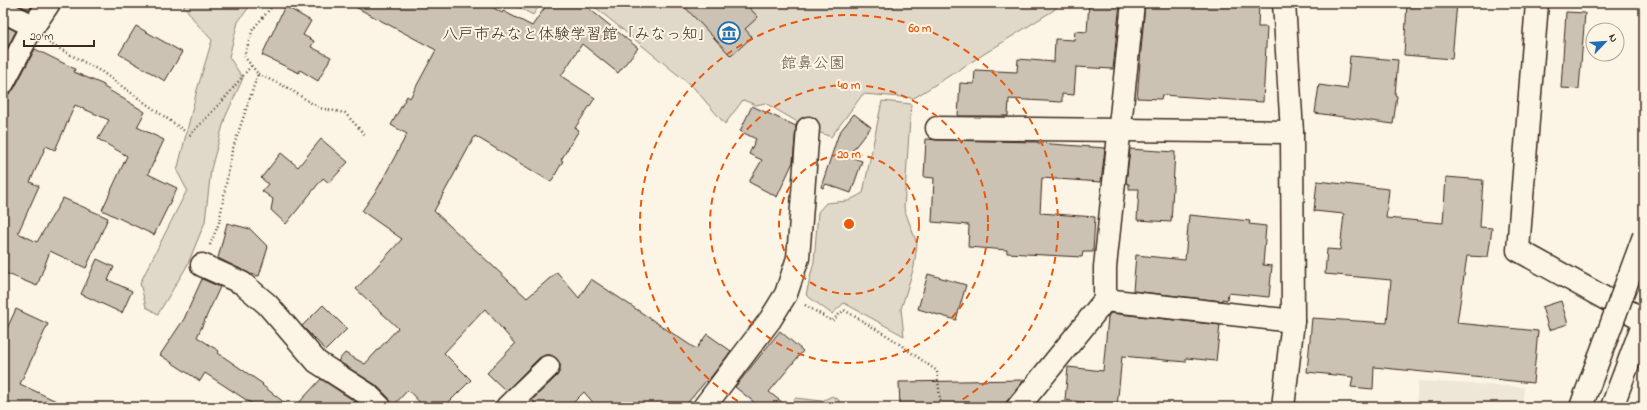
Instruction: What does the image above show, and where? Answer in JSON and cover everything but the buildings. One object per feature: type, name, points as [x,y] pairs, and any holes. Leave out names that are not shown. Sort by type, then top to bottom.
[{"type":"street","points":[[3,84],[31,29],[49,3]]},
{"type":"street","points":[[1018,407],[1105,300],[1105,267],[1133,3]]},
{"type":"street","points":[[1283,407],[1293,321],[1292,132],[1284,3]]},
{"type":"street","points":[[1537,3],[1518,250],[1644,320],[1612,407]]},
{"type":"street","points":[[3,11],[31,29]]},
{"type":"street","points":[[704,407],[770,320],[786,294],[798,258],[808,128]]},
{"type":"street","points":[[937,128],[1292,132]]},
{"type":"street","points":[[1581,407],[1644,236]]},
{"type":"street","points":[[202,265],[242,284],[267,304],[317,362],[366,394],[380,407]]},
{"type":"street","points":[[1105,300],[1293,321]]},
{"type":"street","points":[[507,407],[548,367]]},
{"type":"path","points":[[275,3],[253,30],[244,56],[258,74],[288,88],[319,108],[345,113],[366,136]]},
{"type":"path","points":[[887,3],[892,8],[898,3]]},
{"type":"path","points":[[31,29],[102,72],[190,136],[225,98],[251,66]]},
{"type":"path","points":[[202,265],[219,223],[232,151],[258,74]]},
{"type":"path","points":[[786,294],[832,321],[844,310],[891,338],[937,371],[941,407]]},
{"type":"shaded area","points":[[1418,381],[1524,387],[1522,407],[1416,407]]},
{"type":"green space","points":[[182,3],[252,3],[238,22],[229,57],[243,78],[225,118],[211,169],[205,222],[187,266],[158,314],[146,307],[140,283],[187,190],[177,171],[197,90],[212,40],[197,24]]},
{"type":"green space","points":[[511,3],[541,3],[533,15]]},
{"type":"green space","name":"館鼻公園","points":[[590,3],[1061,3],[1054,10],[914,98],[863,94],[831,137],[808,128],[765,103],[756,105],[743,100],[725,124],[694,88]]},
{"type":"green space","points":[[882,101],[911,104],[904,208],[917,244],[914,267],[901,309],[904,336],[844,303],[832,314],[806,295],[814,261],[818,212],[826,203],[848,201],[863,193]]},
{"type":"green space","points":[[832,396],[839,400],[839,407],[791,407],[795,398],[822,401]]},
{"type":"place","name":"八戸市みなと体験学習館「みなっ知」","points":[[729,33]]}]
